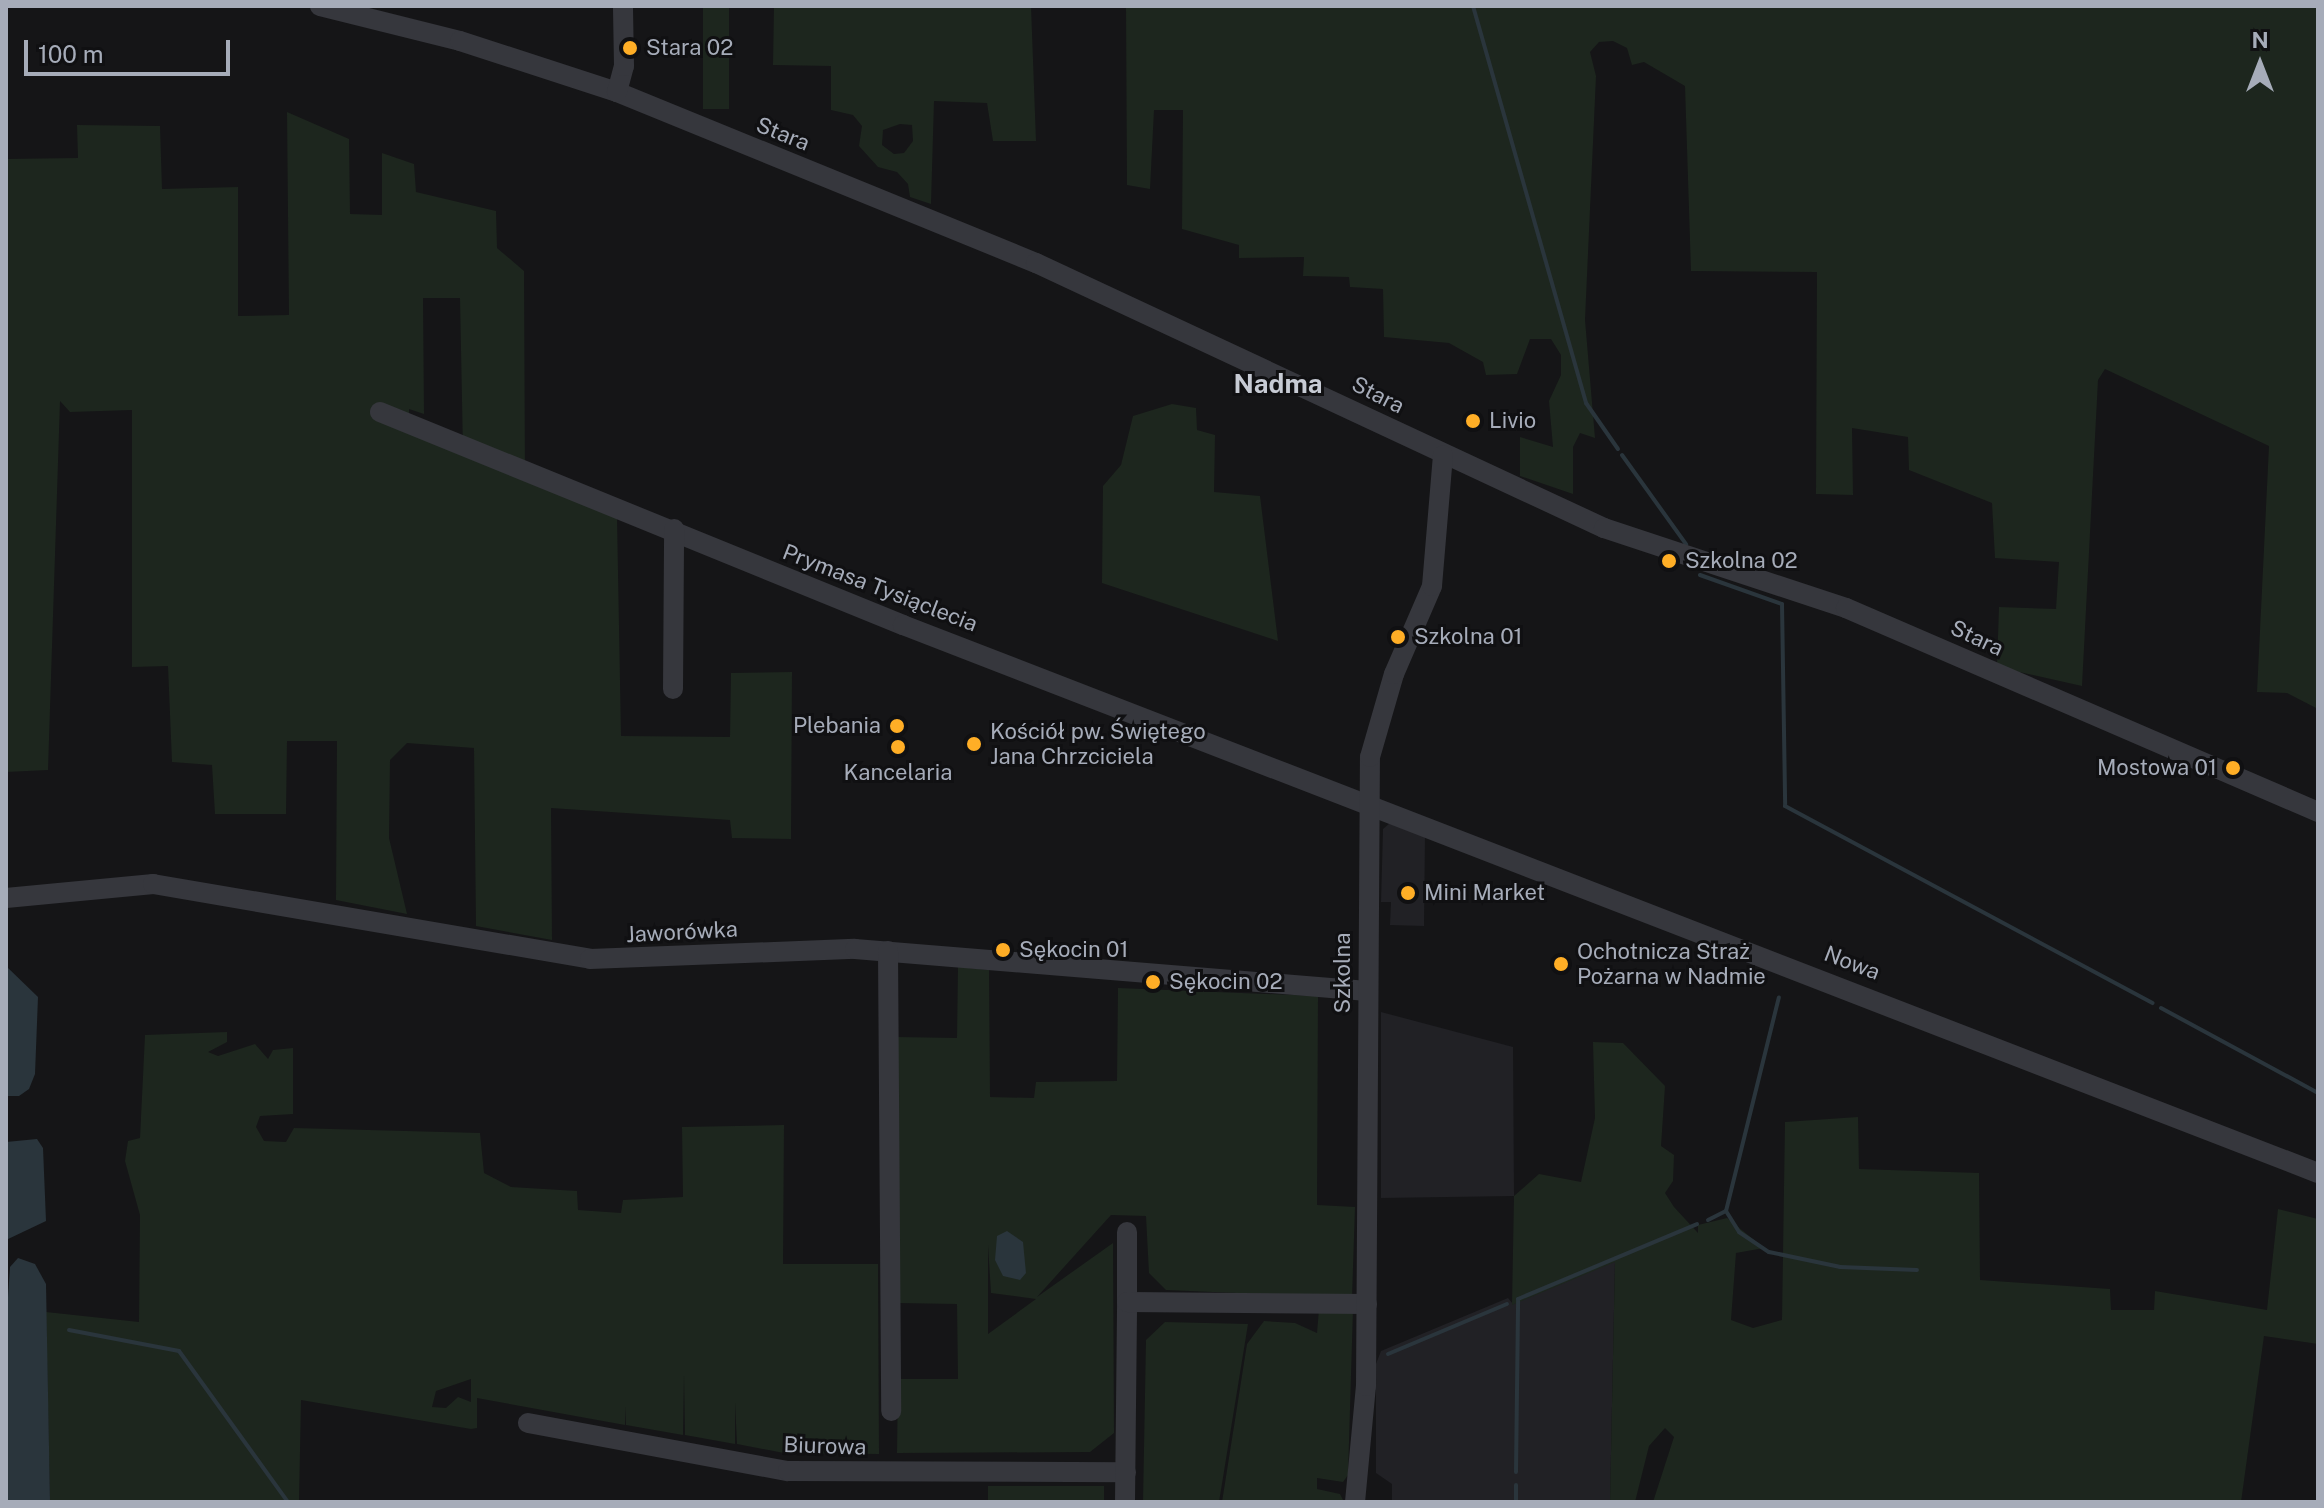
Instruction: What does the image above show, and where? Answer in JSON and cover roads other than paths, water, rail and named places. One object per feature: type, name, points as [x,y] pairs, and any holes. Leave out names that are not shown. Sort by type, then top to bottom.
[{"type":"street","name":"Stara","points":[[320,6],[460,41],[617,92],[1036,263],[1300,382],[1443,455],[1604,528],[1920,638],[2318,812]]},
{"type":"street","points":[[617,92],[624,66],[623,6]]},
{"type":"street","name":"Prymasa Tysiąclecia","points":[[380,412],[674,529],[903,625],[1366,802]]},
{"type":"street","name":"Szkolna","points":[[1355,1502],[1366,1398],[1366,802],[1383,705],[1432,586],[1443,455]]},
{"type":"street","points":[[673,689],[674,529]]},
{"type":"street","name":"Nowa","points":[[1366,802],[2318,1173]]},
{"type":"street","name":"Jaworówka","points":[[6,898],[162,884],[590,959],[806,949],[888,951],[1367,991]]},
{"type":"street","points":[[888,951],[891,1411]]},
{"type":"street","points":[[1125,1502],[1127,1232]]},
{"type":"street","points":[[1127,1302],[1367,1304]]},
{"type":"street","name":"Biurowa","points":[[528,1423],[788,1471],[1126,1472]]},
{"type":"waterway","points":[[1473,6],[1586,403],[1618,449]]},
{"type":"waterway","points":[[1622,455],[1686,544]]},
{"type":"waterway","points":[[1700,575],[1782,604],[1785,806],[2152,1003]]},
{"type":"waterway","points":[[1708,1220],[1726,1211],[1779,997]]},
{"type":"waterway","points":[[2161,1008],[2318,1093]]},
{"type":"waterway","points":[[1726,1211],[1739,1232],[1769,1252],[1840,1267],[1917,1270]]},
{"type":"waterway","points":[[1516,1472],[1518,1299],[1697,1224]]},
{"type":"waterway","points":[[1388,1354],[1507,1304]]},
{"type":"waterway","points":[[69,1330],[179,1351],[288,1502]]},
{"type":"waterway","points":[[1516,1485],[1516,1502]]},
{"type":"place","name":"Stara 02","points":[[630,48]]},
{"type":"place","name":"Livio","points":[[1473,421]]},
{"type":"place","name":"Szkolna 02","points":[[1669,561]]},
{"type":"place","name":"Szkolna 01","points":[[1398,637]]},
{"type":"place","name":"Plebania","points":[[897,726]]},
{"type":"place","name":"Kościół pw. Świętego Jana Chrzciciela","points":[[974,744]]},
{"type":"place","name":"Kancelaria","points":[[898,747]]},
{"type":"place","name":"Mostowa 01","points":[[2233,768]]},
{"type":"place","name":"Mini Market","points":[[1408,893]]},
{"type":"place","name":"Sękocin 01","points":[[1003,950]]},
{"type":"place","name":"Ochotnicza Straż Pożarna w Nadmie","points":[[1561,964]]},
{"type":"place","name":"Sękocin 02","points":[[1153,982]]},
{"type":"district","name":"Nadma","points":[[1278,384]]}]
